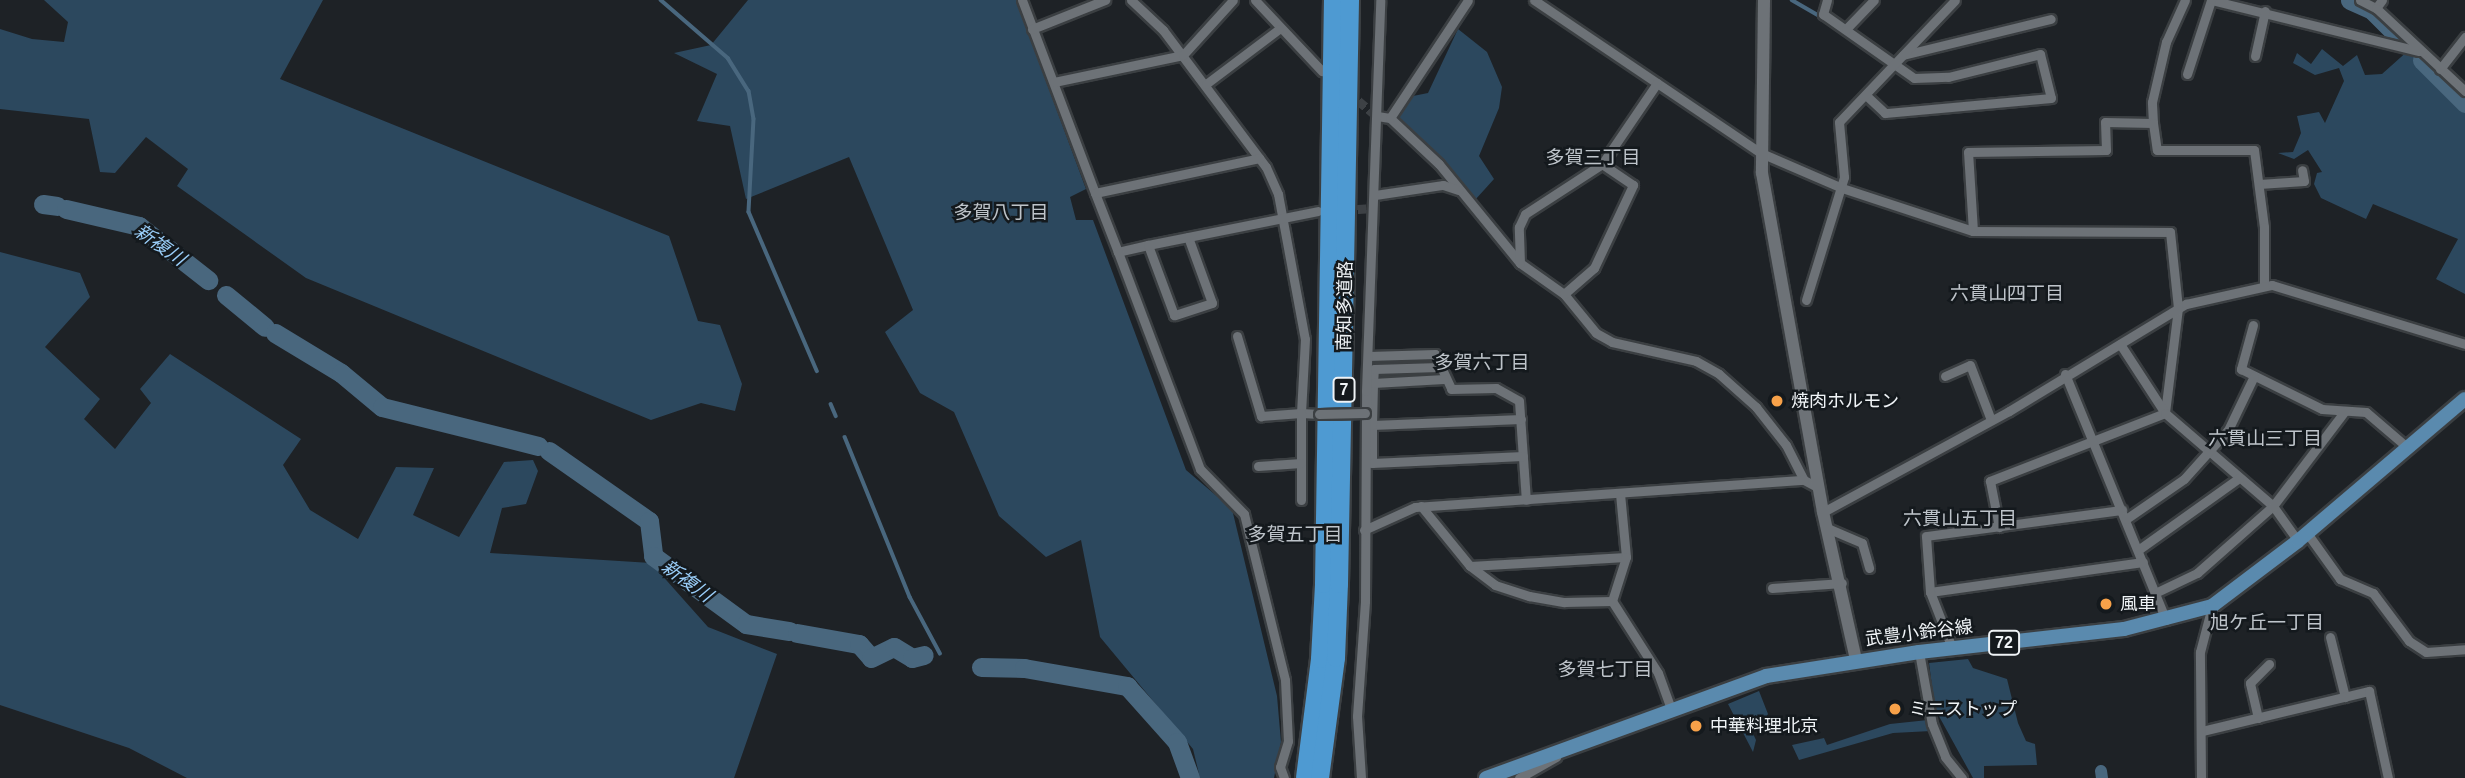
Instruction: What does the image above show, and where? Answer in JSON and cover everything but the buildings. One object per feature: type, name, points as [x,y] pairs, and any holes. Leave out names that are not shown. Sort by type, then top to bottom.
[{"type":"highway","name":"南知多道路","points":[[1305,778],[1320,659],[1324,584],[1333,0]]},
{"type":"highway","name":"南知多道路","points":[[1320,778],[1338,609],[1350,0]]},
{"type":"main road","name":"武豊小鈴谷線","points":[[1486,778],[1766,676],[1856,660],[2166,620],[2212,606],[2302,537],[2465,399]]},
{"type":"street","points":[[1022,0],[1200,469],[1244,514],[1285,680],[1288,741],[1280,767],[1284,778]]},
{"type":"street","points":[[1032,29],[1105,0]]},
{"type":"street","points":[[1132,0],[1206,84],[1259,158],[1278,194],[1305,339],[1301,413],[1301,500]]},
{"type":"street","points":[[1054,82],[1183,55],[1233,0]]},
{"type":"street","points":[[1255,0],[1279,29],[1322,71]]},
{"type":"street","points":[[1361,778],[1357,716],[1380,0]]},
{"type":"street","points":[[1390,118],[1468,0]]},
{"type":"street","points":[[1534,0],[1761,153],[1842,188],[1973,231],[2170,232],[2178,308],[2165,413]]},
{"type":"street","points":[[1764,0],[1761,153],[1770,229],[1826,528],[1842,583],[1856,660]]},
{"type":"street","points":[[1826,0],[1823,14],[1900,59],[1914,78],[1948,77],[2040,54],[2051,98],[1885,113],[1866,94]]},
{"type":"street","points":[[1846,29],[1874,0]]},
{"type":"street","points":[[1806,300],[1842,188],[1839,122],[1955,0]]},
{"type":"street","points":[[2185,0],[2166,42],[2152,102],[2152,123],[2157,150],[2254,150],[2259,184],[2264,285]]},
{"type":"street","points":[[2187,74],[2211,0],[2265,11],[2419,51]]},
{"type":"street","points":[[2360,0],[2379,4],[2419,51],[2465,91]]},
{"type":"street","points":[[2255,56],[2265,11]]},
{"type":"street","points":[[1900,59],[2051,19]]},
{"type":"street","points":[[1206,84],[1279,29]]},
{"type":"street","points":[[2440,69],[2465,37]]},
{"type":"street","points":[[1520,263],[1519,228],[1525,214],[1602,163],[1657,83]]},
{"type":"street","points":[[1377,116],[1390,118],[1439,164],[1520,263],[1564,294],[1583,321],[1612,342],[1696,361],[1733,386],[1786,445],[1804,480]]},
{"type":"street","points":[[1973,231],[1968,152],[2106,150],[2105,122],[2152,123]]},
{"type":"street","points":[[1095,193],[1259,158]]},
{"type":"street","points":[[1564,294],[1594,268],[1633,185],[1602,163]]},
{"type":"street","points":[[2259,184],[2304,181],[2302,170]]},
{"type":"street","points":[[1375,195],[1443,185],[1458,190]]},
{"type":"street","points":[[1118,252],[1283,216],[1318,211]]},
{"type":"street","points":[[1148,245],[1174,315],[1212,303],[1188,237]]},
{"type":"street","points":[[1823,512],[1991,421],[2178,308],[2264,285],[2465,344]]},
{"type":"street","points":[[2253,325],[2241,369],[2322,409],[2366,412],[2407,447]]},
{"type":"street","points":[[1237,336],[1261,416],[1366,413]]},
{"type":"street","points":[[2120,344],[2165,413],[2273,506],[2340,579],[2373,593],[2409,641],[2426,652],[2465,649]]},
{"type":"street","points":[[1368,356],[1435,354],[1451,390],[1496,388],[1519,401],[1526,500]]},
{"type":"street","points":[[1945,376],[1970,365],[1991,421]]},
{"type":"street","points":[[1439,367],[1374,369],[1372,463],[1523,456]]},
{"type":"street","points":[[2065,374],[2096,442],[2166,620]]},
{"type":"street","points":[[1952,648],[1930,592],[1926,537],[2124,515],[2184,479],[2228,430],[2254,376]]},
{"type":"street","points":[[1373,383],[1444,379]]},
{"type":"street","points":[[2155,593],[2197,573],[2273,506],[2344,412]]},
{"type":"street","points":[[1999,527],[1990,481],[2165,413]]},
{"type":"street","points":[[1373,425],[1521,419]]},
{"type":"street","points":[[1258,466],[1301,463]]},
{"type":"street","points":[[2138,550],[2239,478]]},
{"type":"street","points":[[1364,530],[1421,506],[1804,480],[1819,488]]},
{"type":"street","points":[[1612,601],[1626,557],[1620,494]]},
{"type":"street","points":[[1421,506],[1470,566],[1495,585],[1529,597],[1564,602],[1612,601]]},
{"type":"street","points":[[1826,528],[1862,543],[1869,568]]},
{"type":"street","points":[[1470,566],[1626,557]]},
{"type":"street","points":[[1930,592],[2143,562]]},
{"type":"street","points":[[1772,588],[1842,583]]},
{"type":"street","points":[[1612,601],[1658,673],[1671,709]]},
{"type":"street","points":[[2201,778],[2200,652],[2212,606]]},
{"type":"street","points":[[2330,637],[2345,697]]},
{"type":"street","points":[[1919,652],[1932,724],[1945,757],[1962,778]]},
{"type":"street","points":[[2258,718],[2250,683],[2269,664]]},
{"type":"street","points":[[2202,731],[2369,691],[2388,778]]},
{"type":"street","points":[[1519,778],[1572,747]]},
{"type":"shaded area","points":[[44,0],[323,0],[280,79],[669,236],[698,321],[720,325],[742,384],[735,411],[701,403],[651,420],[306,278],[177,186],[188,169],[146,137],[115,173],[100,172],[89,119],[0,109],[0,29],[32,39],[64,42],[68,22]]},
{"type":"shaded area","points":[[748,0],[1016,0],[1086,189],[1070,197],[1076,220],[1093,220],[1186,470],[1232,509],[1277,696],[1281,742],[1274,778],[1200,778],[1193,749],[1100,637],[1081,540],[1046,557],[999,516],[954,412],[920,393],[885,332],[913,310],[849,157],[746,199],[730,126],[697,121],[717,74],[674,53],[711,45]]},
{"type":"shaded area","points":[[1458,29],[1487,52],[1502,87],[1499,108],[1479,156],[1494,179],[1475,200],[1438,154],[1398,117],[1408,97],[1428,93]]},
{"type":"shaded area","points":[[2322,49],[2343,66],[2357,55],[2365,75],[2382,74],[2410,49],[2465,104],[2465,294],[2436,279],[2458,239],[2373,204],[2366,219],[2321,198],[2314,184],[2317,173],[2322,172],[2308,150],[2294,159],[2278,153],[2293,152],[2301,133],[2297,116],[2319,112],[2325,123],[2344,81],[2339,68],[2315,75],[2293,63],[2297,53],[2311,64]]},
{"type":"shaded area","points":[[0,252],[80,273],[90,297],[45,347],[100,399],[84,419],[115,449],[151,403],[140,389],[170,354],[301,439],[283,465],[310,510],[358,539],[396,467],[434,468],[413,515],[459,537],[504,462],[533,460],[538,471],[526,504],[502,508],[490,553],[651,563],[708,627],[777,654],[734,778],[187,778],[129,748],[0,705]]},
{"type":"shaded area","points":[[1968,659],[1973,668],[2007,679],[2018,723],[2026,741],[2035,744],[2037,765],[1984,766],[1984,778],[1973,778],[1935,709],[1929,663]]},
{"type":"shaded area","points":[[1759,691],[1768,714],[1761,725],[1748,723],[1756,740],[1753,752],[1728,704]]},
{"type":"shaded area","points":[[1928,720],[1931,731],[1893,733],[1799,760],[1792,745],[1824,738],[1827,745],[1890,724]]},
{"type":"waterway","points":[[661,0],[728,58],[749,91],[754,119],[749,212],[817,371]]},
{"type":"waterway","points":[[1792,0],[1818,15]]},
{"type":"waterway","points":[[2350,0],[2372,10],[2400,38]]},
{"type":"waterway","points":[[2422,60],[2465,103]]},
{"type":"waterway","name":"新複川","points":[[43,204],[57,206]]},
{"type":"waterway","name":"新複川","points":[[66,209],[139,226],[208,280]]},
{"type":"waterway","name":"新複川","points":[[226,295],[265,327]]},
{"type":"waterway","name":"新複川","points":[[275,333],[341,373],[382,407],[538,446]]},
{"type":"waterway","points":[[831,404],[836,416]]},
{"type":"waterway","points":[[845,437],[910,597],[940,653]]},
{"type":"waterway","name":"新複川","points":[[549,451],[649,521],[653,556],[746,624],[789,631]]},
{"type":"waterway","name":"新複川","points":[[797,633],[859,644],[871,658],[894,647],[912,658],[924,655]]},
{"type":"waterway","name":"新複川","points":[[981,667],[1024,668],[1127,686],[1177,742],[1190,778]]},
{"type":"waterway","points":[[2101,771],[2102,778]]},
{"type":"tunnel","points":[[1348,92],[1377,116]]},
{"type":"tunnel","points":[[1344,210],[1373,208]]},
{"type":"place","name":"焼肉ホルモン","points":[[1777,401]]},
{"type":"place","name":"風車","points":[[2106,604]]},
{"type":"place","name":"ミニストップ","points":[[1895,709]]},
{"type":"place","name":"中華料理北京","points":[[1696,726]]},
{"type":"district","name":"多賀三丁目","points":[[1593,158]]},
{"type":"district","name":"多賀八丁目","points":[[1001,213]]},
{"type":"district","name":"六貫山四丁目","points":[[2007,294]]},
{"type":"district","name":"多賀六丁目","points":[[1482,363]]},
{"type":"district","name":"六貫山三丁目","points":[[2265,439]]},
{"type":"district","name":"六貫山五丁目","points":[[1960,519]]},
{"type":"district","name":"多賀五丁目","points":[[1295,535]]},
{"type":"district","name":"旭ケ丘一丁目","points":[[2267,623]]},
{"type":"district","name":"多賀七丁目","points":[[1605,670]]}]
